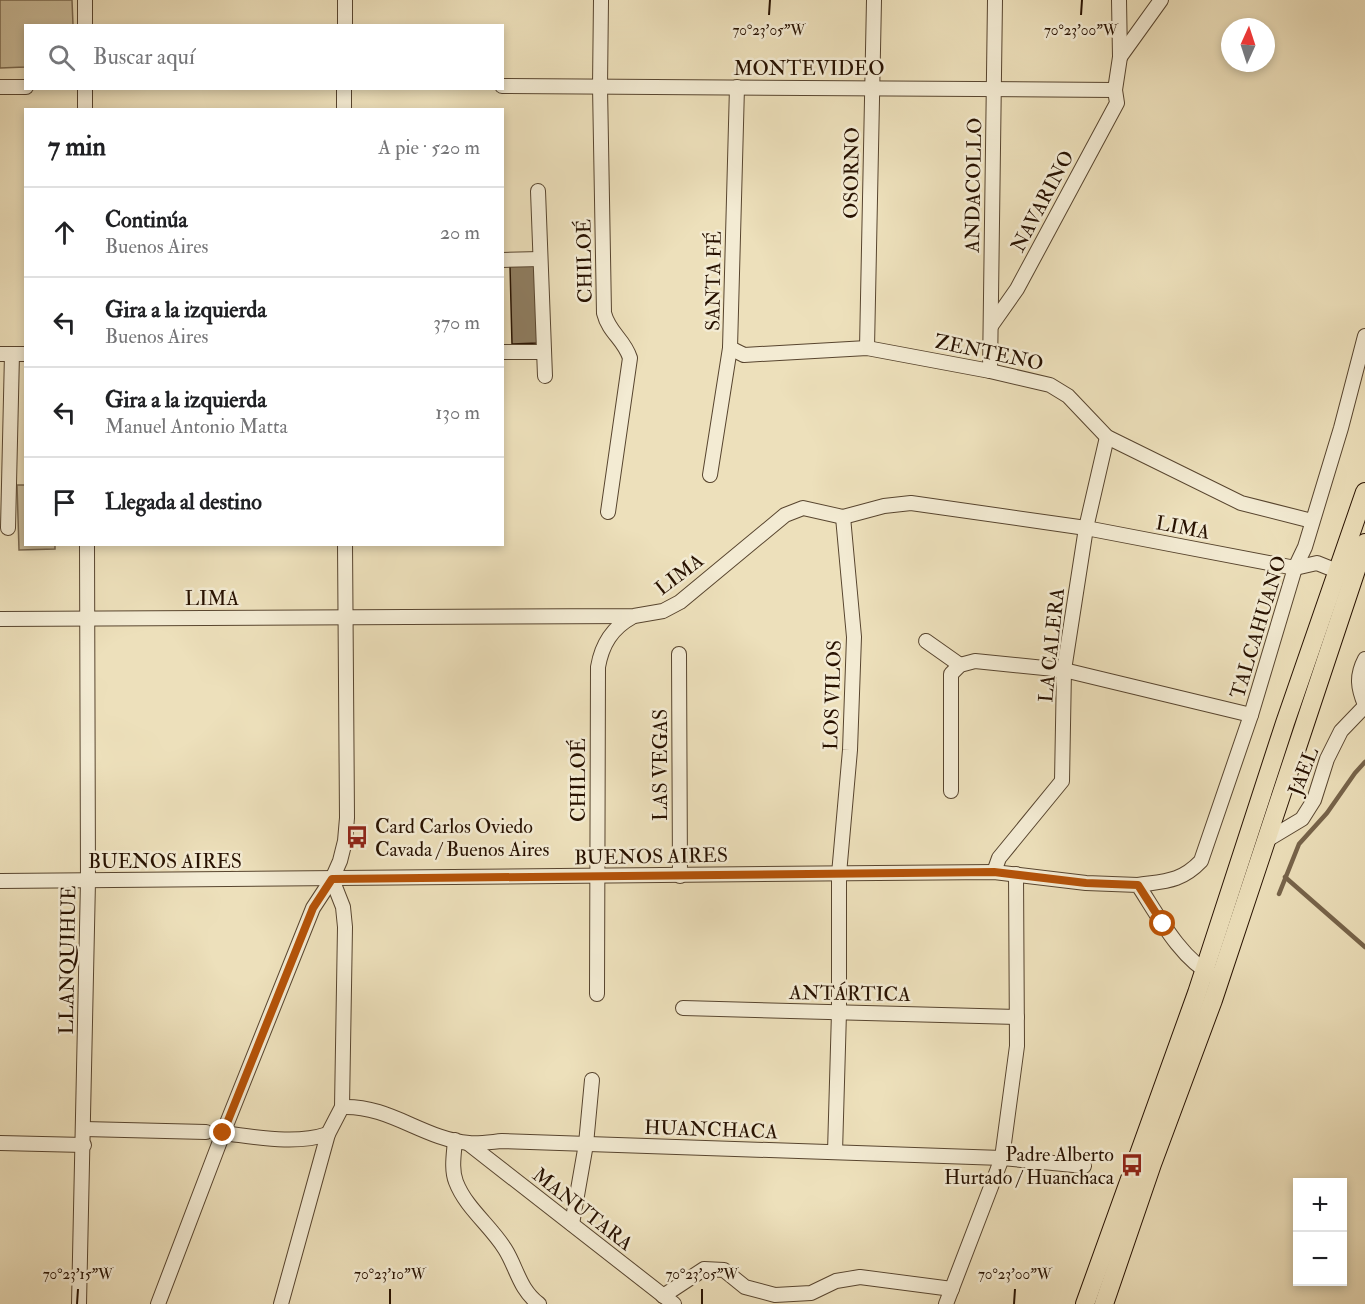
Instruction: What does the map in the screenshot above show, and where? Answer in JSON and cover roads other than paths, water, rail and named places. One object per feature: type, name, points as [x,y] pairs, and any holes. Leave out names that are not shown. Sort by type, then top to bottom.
[{"type":"main road","points":[[1085,1304],[1212,974],[1267,840],[1345,575],[1365,492]]},
{"type":"main road","points":[[1104,1304],[1152,1164],[1212,974],[1285,723],[1345,575],[1365,543]]},
{"type":"street","points":[[85,0],[85,24]]},
{"type":"street","points":[[345,0],[345,24]]},
{"type":"street","name":"CHILOÉ","points":[[601,0],[600,86],[604,313],[607,326],[627,348],[630,358],[608,512]]},
{"type":"street","name":"OSORNO","points":[[867,348],[874,0]]},
{"type":"street","name":"ANDACOLLO","points":[[990,371],[995,0]]},
{"type":"street","points":[[1114,90],[1120,57],[1119,0]]},
{"type":"street","points":[[1120,57],[1161,0]]},
{"type":"street","name":"MONTEVIDEO","points":[[504,86],[1114,90]]},
{"type":"street","points":[[0,87],[24,87]]},
{"type":"street","name":"SANTA FÉ","points":[[710,475],[730,348],[737,87]]},
{"type":"street","points":[[85,90],[85,108]]},
{"type":"street","points":[[344,90],[344,108]]},
{"type":"street","name":"NAVARINO","points":[[991,326],[1017,289],[1117,103],[1114,90]]},
{"type":"street","points":[[538,191],[545,376]]},
{"type":"street","points":[[504,260],[540,259]]},
{"type":"street","name":"TALCAHUANO","points":[[1138,885],[1173,880],[1190,873],[1201,861],[1251,715],[1295,568],[1305,547],[1341,428],[1365,336]]},
{"type":"street","name":"ZENTENO","points":[[730,348],[744,355],[867,348],[990,371],[1050,385],[1068,396],[1107,437],[1241,503],[1311,522]]},
{"type":"street","points":[[504,352],[544,352]]},
{"type":"street","points":[[8,528],[12,354]]},
{"type":"street","name":"LA CALERA","points":[[994,872],[999,858],[1062,781],[1064,670],[1086,528],[1107,437]]},
{"type":"street","name":"LIMA","points":[[0,619],[634,616],[663,611],[680,602],[785,515],[803,508],[843,517],[884,506],[911,503],[1086,528],[1295,568],[1317,564]]},
{"type":"street","name":"LOS VILOS","points":[[835,1152],[839,1012],[839,874],[850,750],[854,637],[843,517]]},
{"type":"street","name":"LLANQUIHUE","points":[[79,1304],[88,881],[87,546]]},
{"type":"street","points":[[158,1304],[313,908],[332,879],[345,841],[347,818],[345,546]]},
{"type":"street","points":[[1305,547],[1317,564],[1345,575]]},
{"type":"street","name":"CHILOÉ","points":[[597,994],[598,667],[600,654],[612,632],[634,616]]},
{"type":"street","points":[[926,641],[960,664]]},
{"type":"street","name":"LAS VEGAS","points":[[679,654],[680,876]]},
{"type":"street","points":[[1365,659],[1359,669],[1358,687],[1365,706]]},
{"type":"street","points":[[951,791],[951,674],[960,664],[975,661],[1064,670],[1251,715]]},
{"type":"street","name":"JAEL","points":[[1267,840],[1302,819],[1314,800],[1327,759],[1341,731],[1365,706]]},
{"type":"street","name":"BUENOS AIRES","points":[[0,881],[994,872],[1086,883],[1138,885]]},
{"type":"street","points":[[946,1304],[1002,1158],[1017,1046],[1016,874]]},
{"type":"street","points":[[281,1304],[328,1134],[336,1123],[342,1107],[345,927],[343,907],[332,879]]},
{"type":"street","points":[[1138,885],[1163,924],[1195,965],[1212,974]]},
{"type":"street","name":"ANTÁRTICA","points":[[683,1008],[1017,1017]]},
{"type":"street","points":[[572,1224],[586,1144],[592,1080]]},
{"type":"street","name":"HUANCHACA","points":[[342,1107],[360,1106],[374,1109],[390,1114],[421,1130],[470,1143],[502,1141],[1002,1158],[1084,1166]]},
{"type":"street","points":[[84,1129],[206,1132]]},
{"type":"street","points":[[223,1133],[303,1139],[328,1134]]},
{"type":"street","points":[[455,1140],[454,1179],[461,1195],[471,1209],[486,1223],[506,1251],[525,1291],[539,1304]]},
{"type":"street","points":[[0,1143],[84,1145]]},
{"type":"street","name":"MANUTARA","points":[[470,1143],[668,1300]]},
{"type":"street","points":[[668,1300],[704,1269],[724,1270],[745,1287],[775,1295],[811,1293],[836,1281],[860,1277],[952,1289]]},
{"type":"waterway","points":[[1279,894],[1299,844],[1327,813],[1365,762]]},
{"type":"waterway","points":[[1285,877],[1365,947]]},
{"type":"place","name":"Card Carlos Oviedo Cavada / Buenos Aires","points":[[357,837]]},
{"type":"place","name":"Padre Alberto Hurtado / Huanchaca","points":[[1132,1165]]}]
